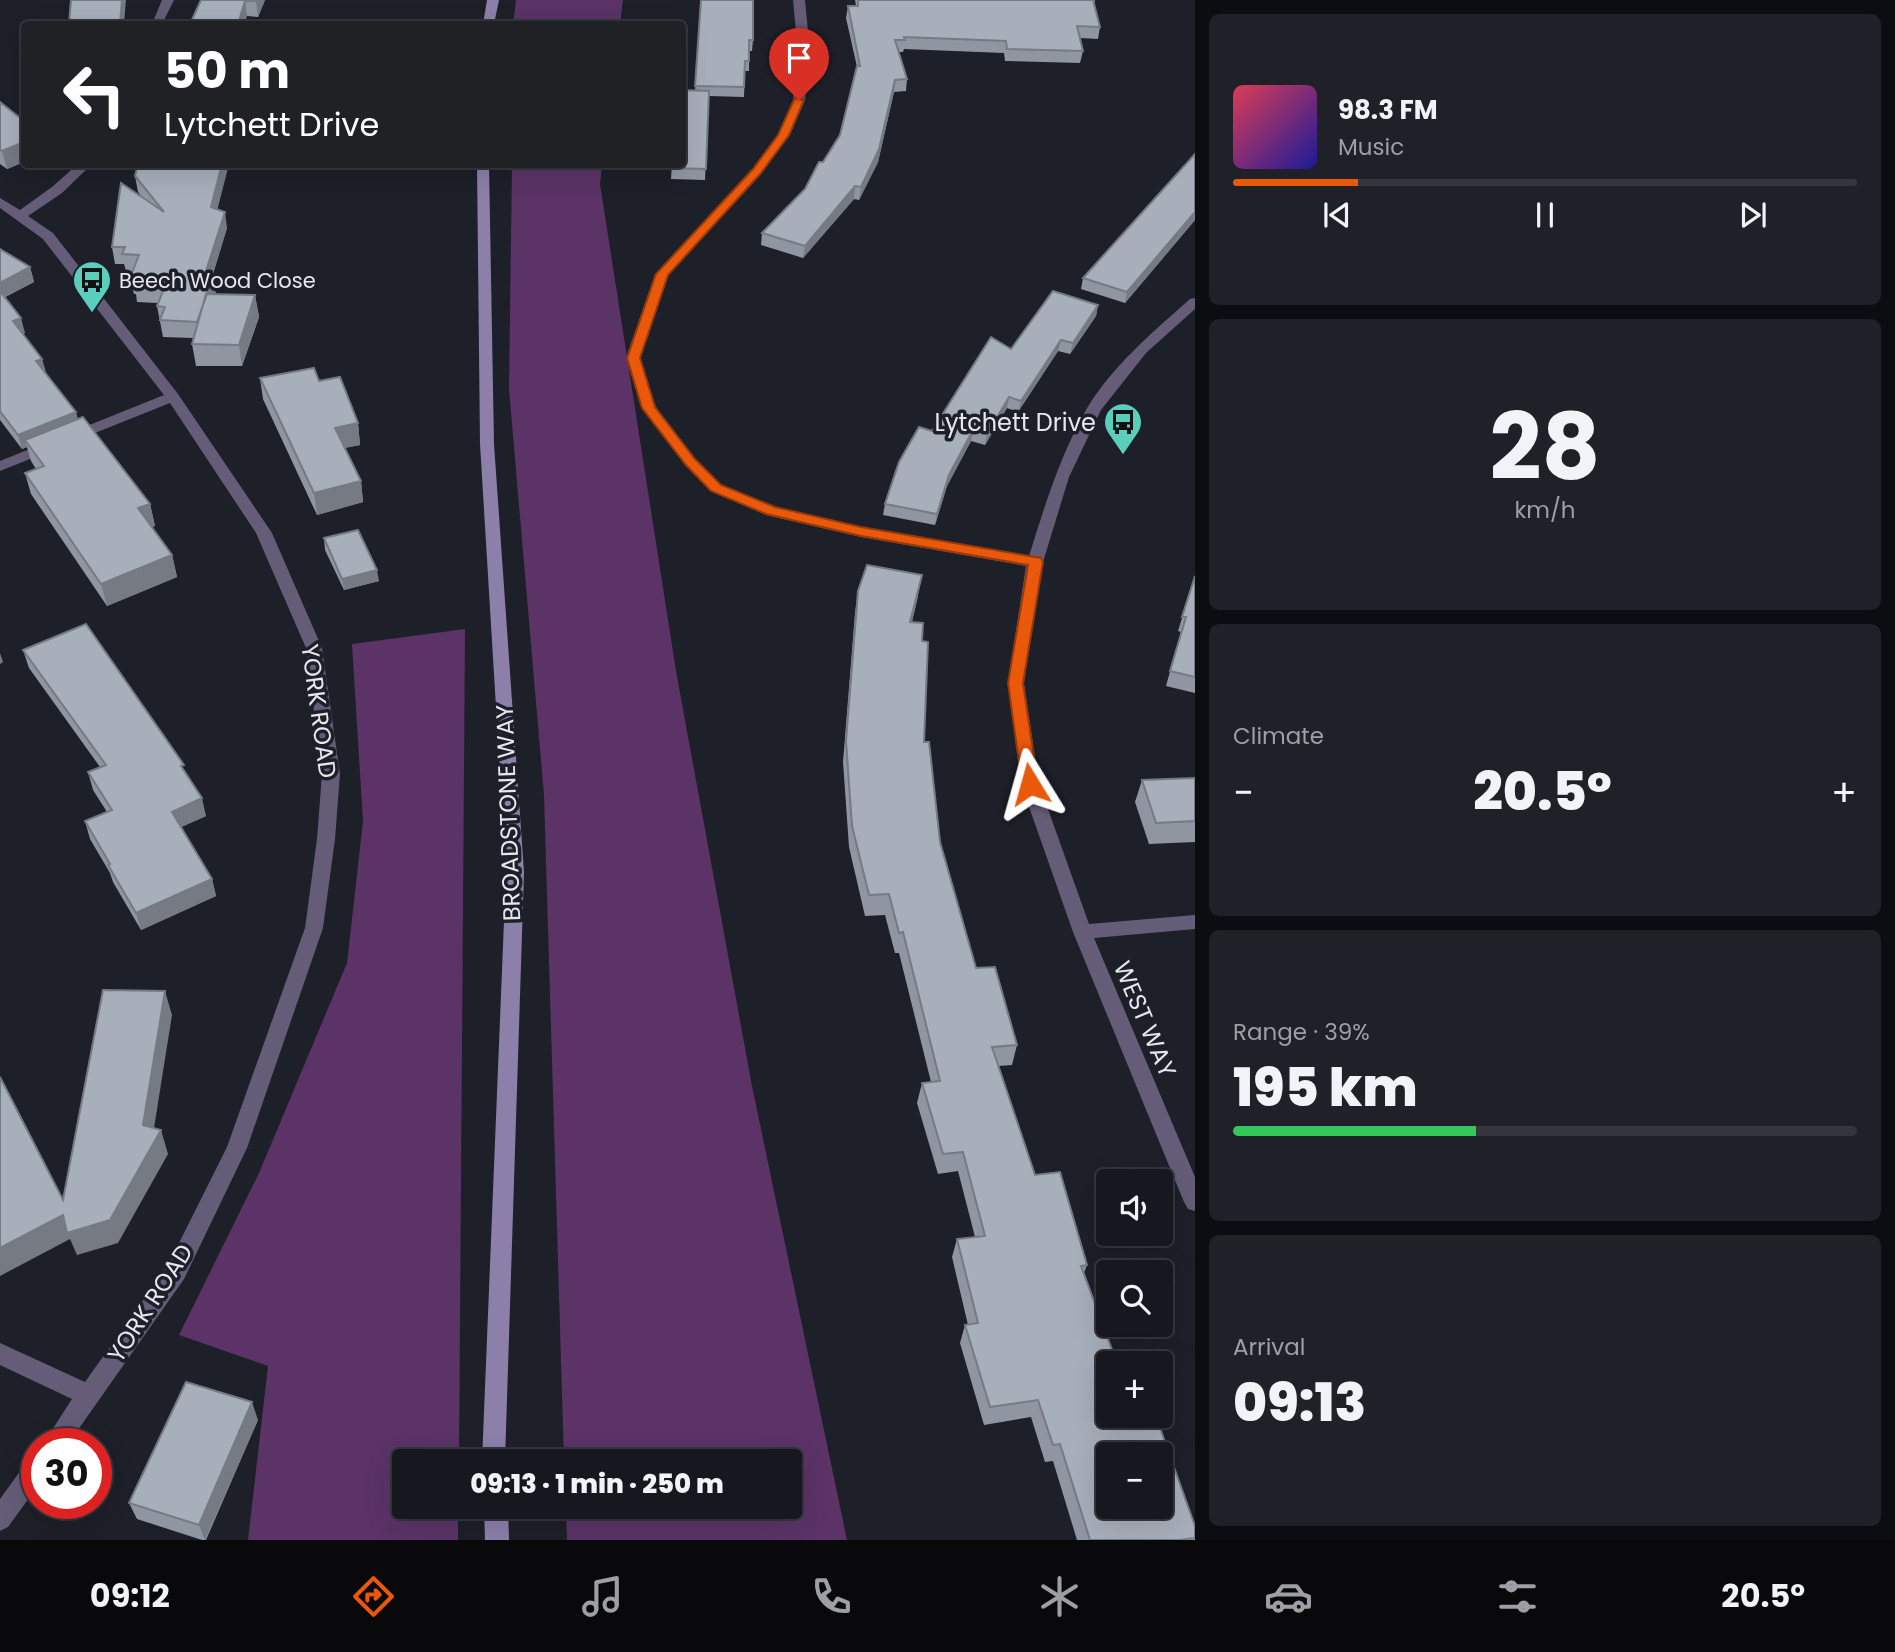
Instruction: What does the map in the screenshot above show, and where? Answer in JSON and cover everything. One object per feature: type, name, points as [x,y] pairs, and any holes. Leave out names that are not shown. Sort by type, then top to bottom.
[{"type":"street","points":[[158,21],[168,0]]},
{"type":"street","points":[[490,21],[493,0]]},
{"type":"street","points":[[799,0],[804,53],[799,100],[784,135],[757,171],[662,274],[633,358],[649,408],[690,462],[716,488],[771,511],[861,532],[1035,562]]},
{"type":"street","points":[[21,215],[57,190],[82,168]]},
{"type":"street","name":"BROADSTONE WAY","points":[[483,168],[487,444],[515,872],[494,1449]]},
{"type":"street","name":"YORK ROAD","points":[[0,201],[48,236],[69,262],[173,397],[264,533],[314,648],[331,774],[326,839],[314,928],[237,1148],[176,1272],[65,1428]]},
{"type":"street","name":"WEST WAY","points":[[1195,302],[1141,350],[1094,409],[1061,477],[1035,562],[1016,683],[1030,784],[1082,932],[1195,1202]]},
{"type":"street","points":[[0,466],[173,397]]},
{"type":"street","name":"WEST WAY","points":[[1082,932],[1195,922]]},
{"type":"street","points":[[0,1354],[88,1395]]},
{"type":"street","points":[[0,1519],[21,1490]]},
{"type":"street","points":[[495,1519],[496,1540]]},
{"type":"shaded area","points":[[516,0],[623,0],[620,21],[513,21]]},
{"type":"shaded area","points":[[512,168],[602,168],[600,184],[676,671],[752,1086],[847,1540],[567,1540],[566,1519],[802,1519],[802,1449],[564,1449],[544,795],[509,389]]},
{"type":"shaded area","points":[[465,629],[459,1449],[392,1449],[392,1519],[458,1519],[458,1540],[248,1540],[268,1366],[179,1335],[259,1173],[347,963],[363,821],[352,644]]},
{"type":"building","points":[[71,0],[122,0],[120,21],[69,21]]},
{"type":"building","points":[[201,0],[257,0],[245,1],[239,21],[191,21]]},
{"type":"building","points":[[701,0],[753,0],[753,40],[749,40],[749,61],[745,61],[744,87],[695,86]]},
{"type":"building","points":[[858,0],[1093,0],[1100,27],[1077,26],[1083,51],[1007,49],[1006,41],[904,37],[905,40],[895,40],[907,79],[895,80],[879,149],[861,187],[855,186],[805,246],[762,233],[805,189],[819,162],[823,162],[840,135],[857,66],[860,66],[848,6],[858,6]]},
{"type":"building","points":[[686,90],[709,91],[706,169],[671,168],[686,168]]},
{"type":"building","points":[[0,102],[21,119],[21,143],[2,151]]},
{"type":"building","points":[[1195,154],[1195,212],[1127,292],[1083,278]]},
{"type":"building","points":[[137,168],[221,168],[211,207],[225,212],[205,274],[214,274],[197,322],[160,320],[165,307],[157,306],[165,286],[134,285],[137,278],[130,278],[139,255],[122,254],[125,247],[112,247],[121,183],[164,212],[135,176]]},
{"type":"building","points":[[0,249],[30,267],[0,283]]},
{"type":"building","points":[[0,291],[21,318],[13,321],[42,359],[36,361],[76,412],[18,435],[0,411]]},
{"type":"building","points":[[1053,291],[1098,305],[1073,343],[1061,340],[1021,401],[1009,397],[987,434],[973,430],[949,475],[937,514],[885,504],[899,462],[919,427],[932,431],[991,337],[1011,349]]},
{"type":"building","points":[[206,294],[255,295],[239,345],[192,344]]},
{"type":"building","points":[[314,368],[319,381],[340,377],[358,423],[335,428],[361,481],[314,493],[260,378]]},
{"type":"building","points":[[83,417],[150,504],[138,508],[172,555],[101,584],[25,473],[44,466],[25,440]]},
{"type":"building","points":[[358,530],[377,570],[342,579],[324,538]]},
{"type":"building","points":[[867,565],[922,575],[910,622],[923,623],[922,641],[928,642],[924,742],[929,742],[940,842],[976,968],[995,967],[1017,1045],[992,1047],[1035,1175],[1060,1172],[1087,1265],[1081,1266],[1096,1306],[1096,1337],[1107,1337],[1113,1351],[1096,1351],[1096,1428],[1160,1428],[1165,1442],[1096,1442],[1096,1519],[1173,1519],[1173,1464],[1195,1526],[1195,1538],[1090,1540],[1060,1444],[1053,1445],[1038,1400],[990,1407],[965,1325],[978,1323],[957,1239],[985,1236],[963,1152],[943,1154],[922,1083],[940,1081],[903,932],[899,933],[889,894],[869,895],[852,826],[846,741],[858,591]]},
{"type":"building","points":[[1195,576],[1195,677],[1170,671],[1186,617],[1182,617]]},
{"type":"building","points":[[86,624],[184,765],[181,766],[202,798],[172,812],[212,879],[136,913],[85,821],[112,810],[88,772],[106,765],[23,650]]},
{"type":"building","points":[[1195,778],[1195,821],[1156,823],[1142,780]]},
{"type":"building","points":[[103,990],[165,991],[143,1125],[161,1130],[110,1220],[67,1233],[63,1215],[0,1248],[0,1077],[63,1200]]},
{"type":"building","points":[[186,1382],[252,1402],[199,1525],[129,1503]]},
{"type":"place","name":"Beech Wood Close","points":[[92,314]]},
{"type":"place","name":"Lytchett Drive","points":[[1123,456]]},
{"type":"route","points":[[799,100],[784,135],[757,171],[662,274],[633,358],[649,408],[690,462],[716,488],[771,511],[861,532],[1035,562],[1016,683],[1030,784]]}]
